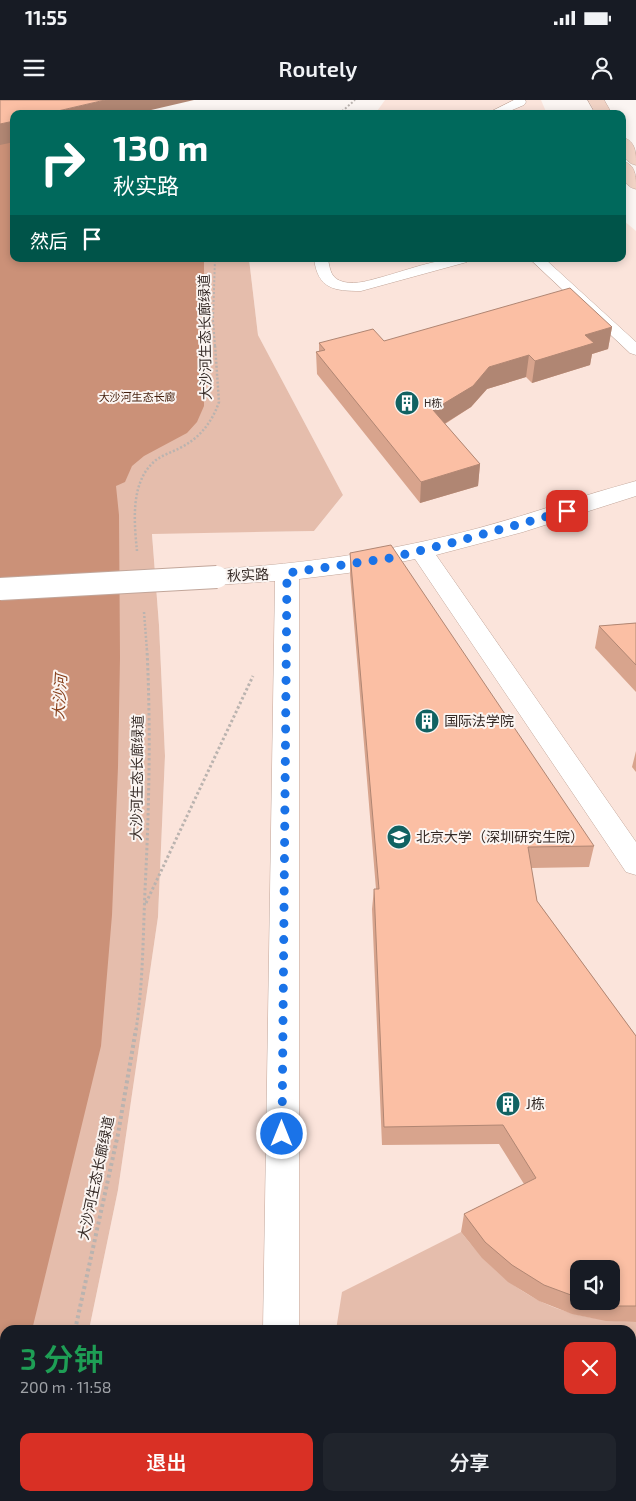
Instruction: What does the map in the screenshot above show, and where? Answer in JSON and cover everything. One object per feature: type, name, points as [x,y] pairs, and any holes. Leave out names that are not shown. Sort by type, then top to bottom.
[{"type":"main road","points":[[626,147],[636,160]]},
{"type":"main road","points":[[626,171],[636,184]]},
{"type":"street","name":"秋实路","points":[[0,589],[287,573],[390,558],[567,511],[636,488]]},
{"type":"street","points":[[421,550],[636,864]]},
{"type":"street","points":[[281,1325],[287,573]]},
{"type":"lane","points":[[505,110],[521,105]]},
{"type":"lane","points":[[322,262],[323,274],[333,283],[342,287],[361,287],[451,262]]},
{"type":"lane","points":[[540,262],[636,350]]},
{"type":"path","points":[[344,110],[355,100]]},
{"type":"path","name":"大沙河生态长廊绿道","points":[[137,553],[135,509],[137,491],[142,479],[154,461],[184,446],[206,428],[215,414],[219,402],[213,320],[215,262]]},
{"type":"path","name":"大沙河生态长廊绿道","points":[[76,1325],[120,1121],[138,1014],[149,814],[150,739],[149,666],[143,609]]},
{"type":"path","points":[[144,906],[255,671]]},
{"type":"shaded area","points":[[385,100],[541,100],[545,110],[378,110]]},
{"type":"shaded area","name":"北京大学（深圳研究生院）","points":[[626,223],[636,231],[636,1325],[90,1325],[118,1190],[158,917],[165,756],[159,625],[152,533],[314,531],[343,495],[258,335],[249,262],[626,262]]},
{"type":"green space","name":"大沙河生态长廊","points":[[0,110],[10,118],[10,262],[249,262],[258,335],[343,495],[314,531],[152,534],[159,625],[165,756],[158,917],[118,1190],[90,1325],[0,1325]]},
{"type":"green space","points":[[461,1232],[497,1272],[537,1300],[582,1316],[636,1322],[636,1325],[337,1325],[342,1292]]},
{"type":"water","name":"大沙河生态长廊","points":[[0,133],[10,139],[10,262],[204,262],[204,406],[197,422],[187,433],[144,456],[132,466],[125,482],[116,486],[119,515],[120,658],[118,767],[112,915],[101,1046],[33,1325],[0,1325]]},
{"type":"building","points":[[0,100],[105,100],[62,110],[10,110],[10,122],[0,124]]},
{"type":"building","name":"H栋","points":[[570,288],[612,327],[585,335],[594,343],[535,361],[529,355],[489,367],[473,386],[433,410],[480,464],[421,482],[316,352],[325,350],[319,343],[373,329],[384,341]]},
{"type":"building","points":[[391,545],[594,846],[528,847],[537,901],[636,1036],[636,1306],[620,1306],[620,1260],[570,1260],[570,1295],[544,1285],[512,1265],[485,1242],[464,1214],[536,1178],[503,1125],[384,1127],[374,889],[379,889],[350,553]]},
{"type":"building","points":[[636,623],[636,665],[599,626]]},
{"type":"place","name":"H栋","points":[[407,403]]},
{"type":"place","name":"国际法学院","points":[[427,721]]},
{"type":"place","name":"北京大学（深圳研究生院）","points":[[399,837]]},
{"type":"place","name":"J栋","points":[[508,1104]]},
{"type":"route","points":[[282,1134],[287,573],[390,558],[567,511]]},
{"type":"water label","name":"大沙河","points":[[60,697]]}]
